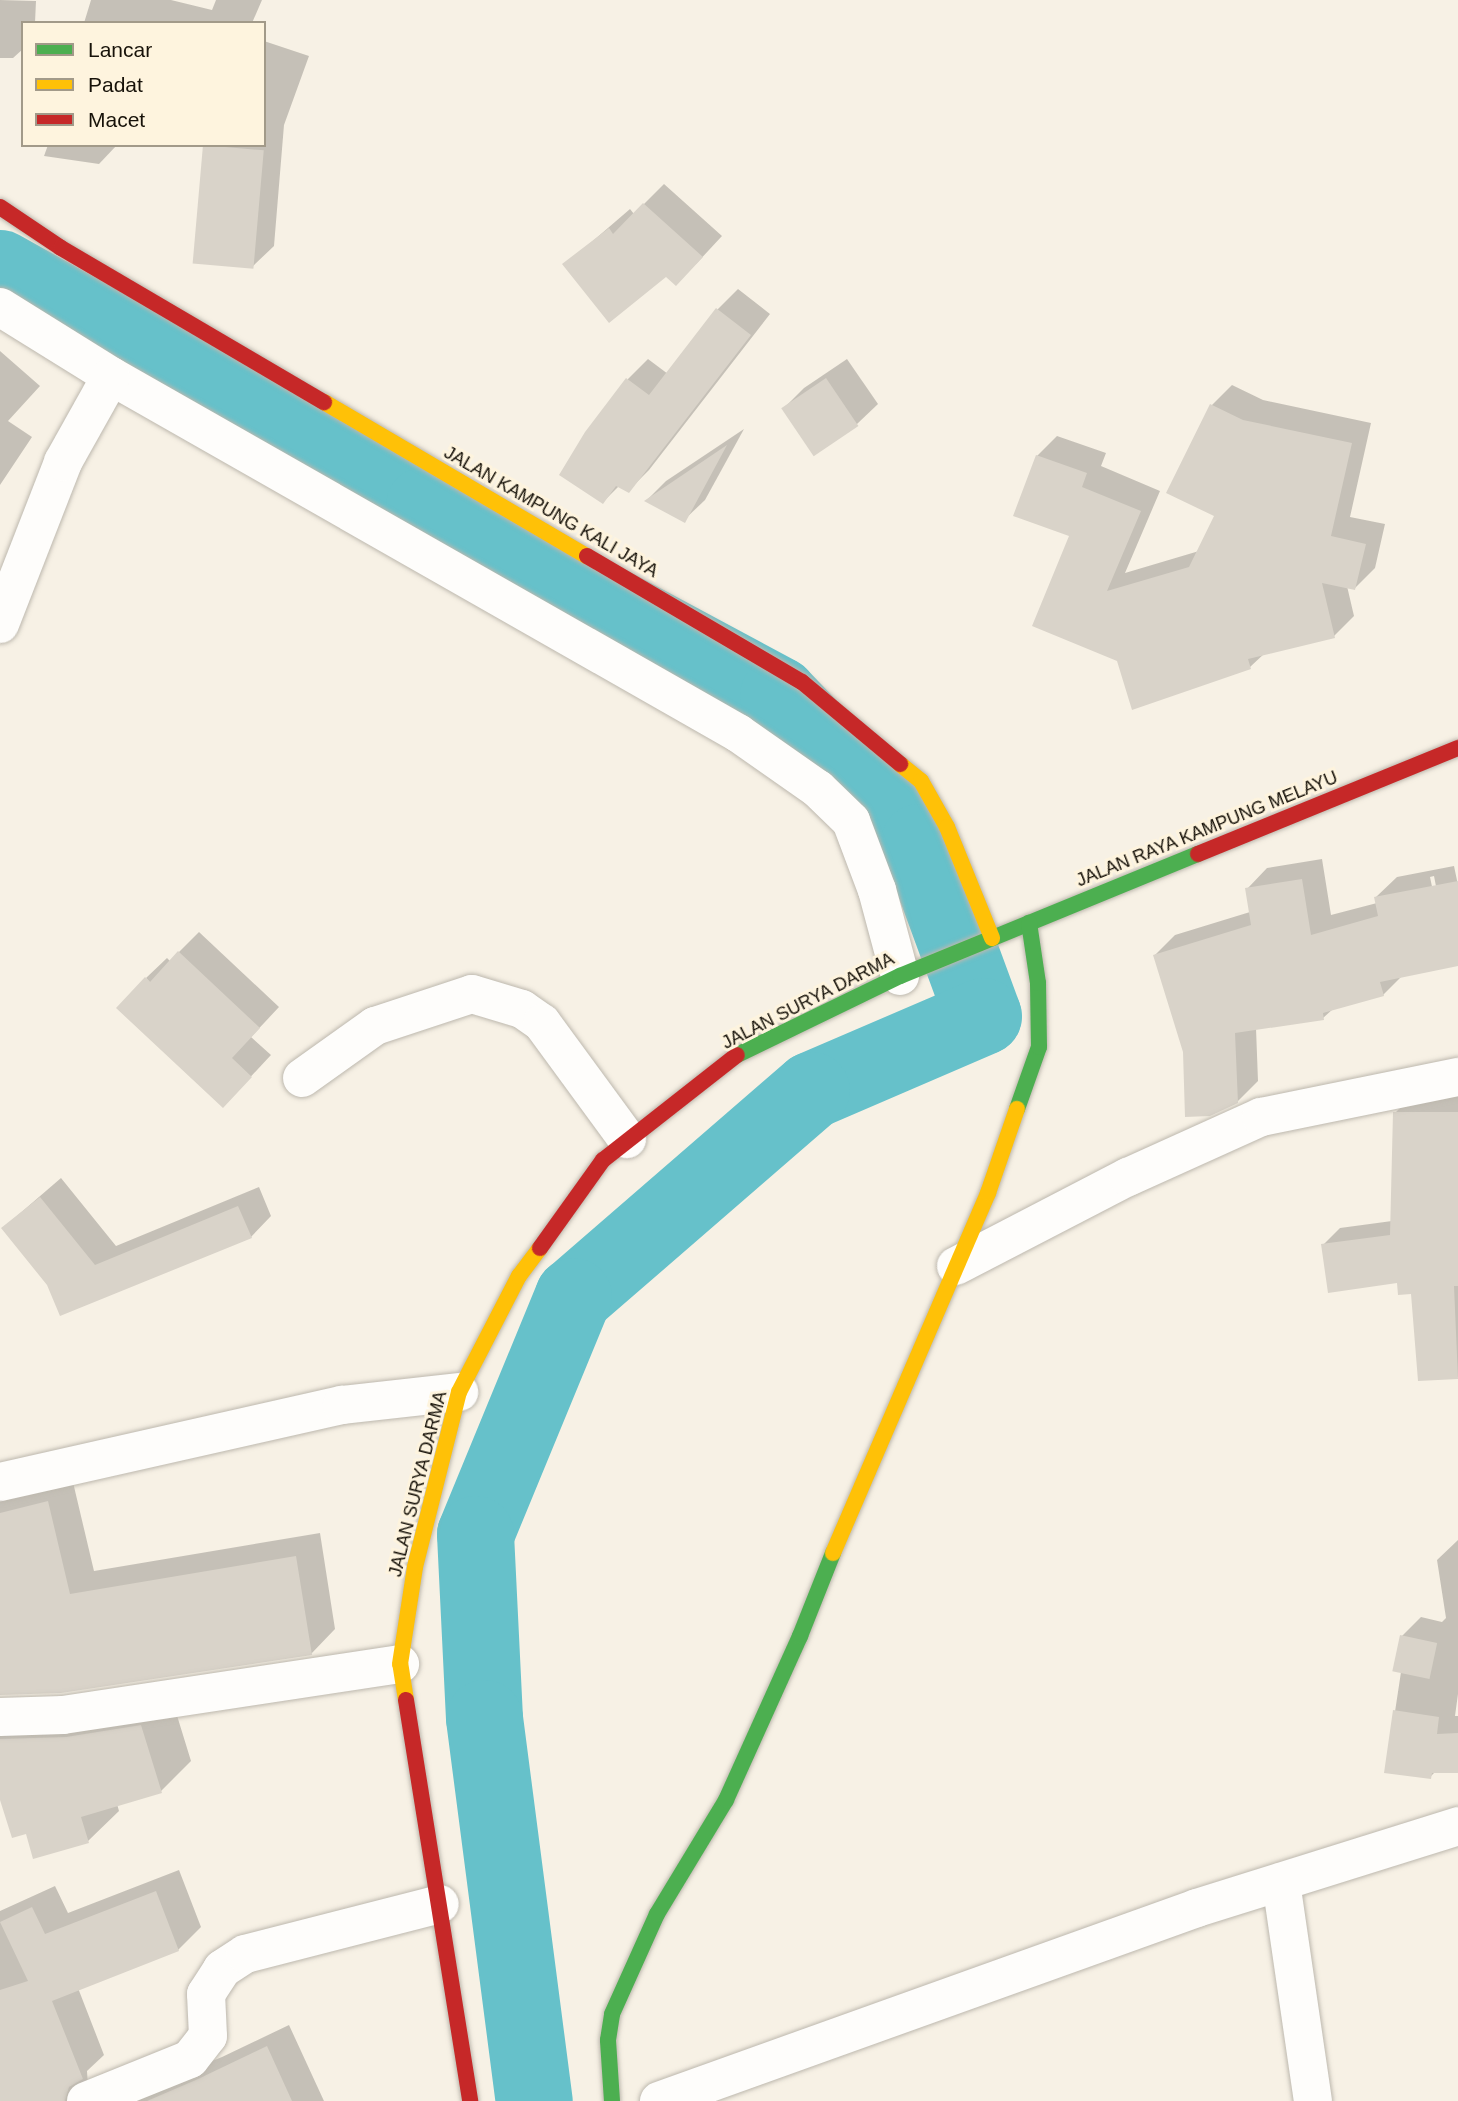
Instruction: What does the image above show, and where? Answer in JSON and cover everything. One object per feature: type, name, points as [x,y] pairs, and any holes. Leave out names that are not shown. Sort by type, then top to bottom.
[{"type":"street","name":"JALAN KAMPUNG KALI JAYA","points":[[0,207],[73,255],[802,682],[921,781],[947,827],[992,938]]},
{"type":"street","points":[[0,307],[111,376],[738,733],[817,789],[851,821],[911,971]]},
{"type":"street","points":[[0,624],[63,462],[111,376]]},
{"type":"street","name":"JALAN RAYA KAMPUNG MELAYU","points":[[971,946],[1458,748]]},
{"type":"street","points":[[612,2101],[608,2040],[612,2014],[657,1914],[726,1800],[800,1636],[846,1520],[988,1194],[1039,1047],[1038,983],[1029,923]]},
{"type":"street","name":"JALAN SURYA DARMA","points":[[470,2101],[400,1664],[415,1567],[460,1392],[519,1276],[603,1160],[627,1139],[731,1058],[911,971],[971,946]]},
{"type":"street","points":[[302,1078],[375,1026],[472,994],[522,1009],[542,1023],[627,1139]]},
{"type":"street","points":[[956,1266],[1128,1177],[1261,1117],[1458,1077]]},
{"type":"street","points":[[0,1482],[342,1405],[460,1392]]},
{"type":"street","points":[[0,1717],[63,1715],[400,1664]]},
{"type":"street","points":[[659,2101],[962,1990],[1198,1908],[1458,1826]]},
{"type":"street","points":[[1281,1882],[1313,2101]]},
{"type":"street","points":[[86,2101],[190,2059],[208,2036],[206,1994],[222,1969],[245,1954],[440,1904]]},
{"type":"building","points":[[203,147],[264,150],[253,269],[193,264]]},
{"type":"building","points":[[643,203],[703,257],[676,286],[666,277],[609,323],[562,264],[609,228],[613,234]]},
{"type":"building","points":[[716,308],[751,335],[629,493],[616,486],[603,504],[559,475],[585,432],[626,378],[649,395]]},
{"type":"building","points":[[826,378],[858,426],[814,456],[781,408]]},
{"type":"building","points":[[1210,404],[1243,420],[1352,443],[1331,536],[1366,544],[1355,590],[1322,583],[1335,638],[1248,659],[1251,669],[1132,710],[1117,661],[1032,626],[1069,536],[1013,516],[1036,455],[1087,473],[1082,487],[1141,511],[1107,591],[1189,567],[1214,516],[1166,493]]},
{"type":"building","points":[[727,445],[685,523],[644,501]]},
{"type":"building","points":[[1302,879],[1311,935],[1378,916],[1374,897],[1458,881],[1458,966],[1380,982],[1384,996],[1323,1013],[1324,1020],[1235,1033],[1238,1103],[1210,1116],[1185,1117],[1183,1052],[1153,955],[1251,925],[1245,888]]},
{"type":"building","points":[[178,951],[260,1028],[232,1058],[252,1077],[223,1108],[116,1008],[145,977],[150,982]]},
{"type":"building","points":[[1393,1112],[1458,1112],[1458,1286],[1454,1286],[1458,1379],[1418,1381],[1411,1294],[1398,1295],[1397,1283],[1328,1293],[1321,1244],[1390,1235]]},
{"type":"building","points":[[40,1197],[95,1265],[238,1206],[252,1238],[60,1316],[47,1285],[1,1228]]},
{"type":"building","points":[[48,1501],[70,1594],[296,1556],[312,1655],[61,1693],[0,1695],[0,1513]]},
{"type":"building","points":[[1400,1635],[1437,1643],[1429,1679],[1392,1671]]},
{"type":"building","points":[[1393,1710],[1439,1717],[1437,1734],[1458,1733],[1458,1773],[1432,1773],[1431,1779],[1384,1773]]},
{"type":"building","points":[[141,1725],[162,1793],[81,1817],[89,1843],[33,1859],[26,1834],[12,1838],[0,1800],[0,1739],[66,1737]]},
{"type":"building","points":[[156,1891],[179,1951],[52,2001],[83,2079],[69,2087],[65,2101],[0,2101],[0,1990],[28,1981],[0,1922],[32,1907],[45,1934]]},
{"type":"building","points":[[267,2046],[292,2101],[147,2101],[198,2079]]},
{"type":"waterway","points":[[0,268],[424,505],[778,695],[919,842],[983,1016],[811,1090],[573,1296],[475,1534],[484,1718],[534,2101]]},
{"type":"traffic: fast","points":[[737,1055],[900,976],[1198,854]]},
{"type":"traffic: fast","points":[[1017,1109],[1039,1047],[1038,983],[1029,923]]},
{"type":"traffic: fast","points":[[612,2101],[608,2040],[612,2014],[657,1914],[726,1800],[800,1636],[833,1553]]},
{"type":"traffic: slow","points":[[324,402],[587,556]]},
{"type":"traffic: slow","points":[[900,764],[921,781],[947,827],[992,938]]},
{"type":"traffic: slow","points":[[833,1553],[988,1193],[1017,1109]]},
{"type":"traffic: slow","points":[[406,1700],[400,1664],[415,1567],[459,1392],[519,1276],[540,1248]]},
{"type":"traffic: jam","points":[[0,207],[61,248],[324,402]]},
{"type":"traffic: jam","points":[[587,556],[802,682],[900,764]]},
{"type":"traffic: jam","points":[[1198,854],[1458,748]]},
{"type":"traffic: jam","points":[[540,1248],[603,1160],[737,1055]]},
{"type":"traffic: jam","points":[[406,1700],[470,2101]]}]
